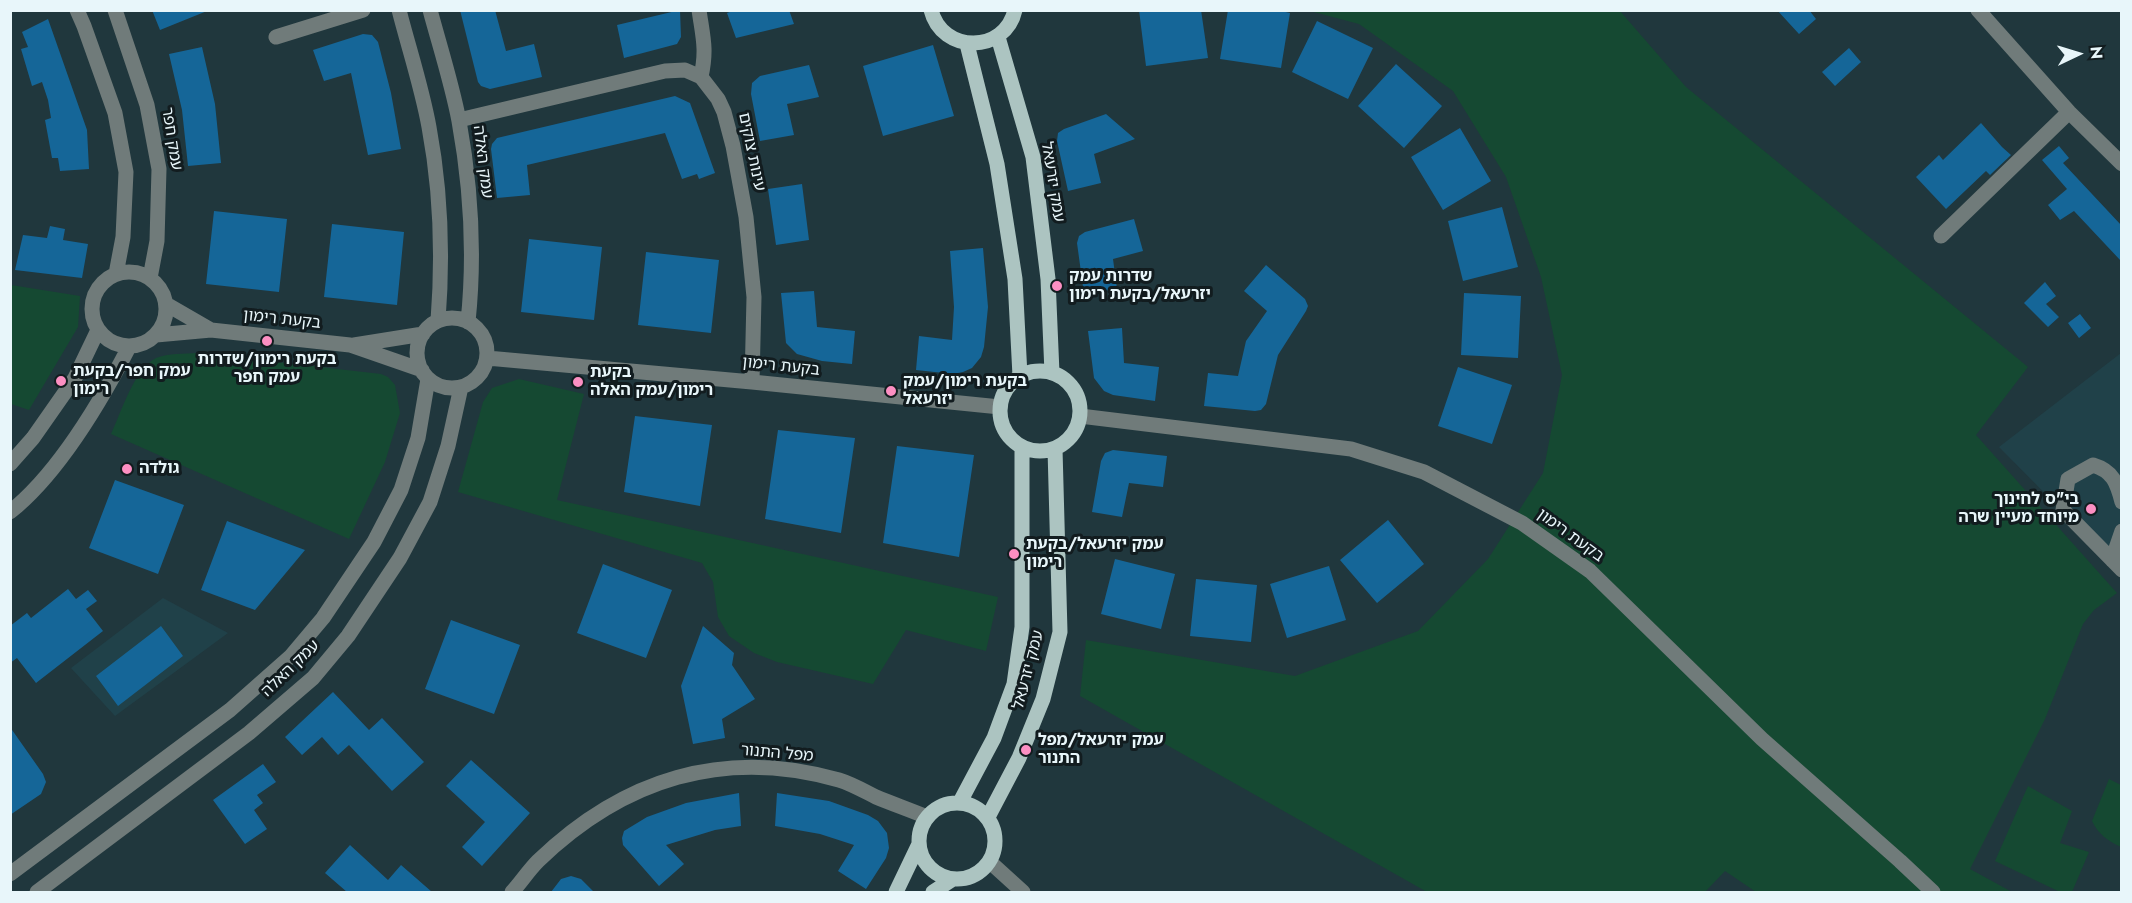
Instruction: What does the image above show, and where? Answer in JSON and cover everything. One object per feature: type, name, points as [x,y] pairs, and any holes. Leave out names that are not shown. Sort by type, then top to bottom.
[{"type":"main road","points":[[931,10],[937,25],[945,34],[956,41],[967,44],[983,43],[998,37],[1007,28],[1015,10]]},
{"type":"main road","name":"עמק יזרעאל","points":[[998,37],[1033,157],[1048,279],[1052,373]]},
{"type":"main road","points":[[967,44],[997,164],[1015,279],[1020,376]]},
{"type":"main road","points":[[1036,371],[1052,373],[1061,377],[1074,389],[1080,406],[1077,426],[1072,436],[1055,449],[1038,452],[1022,448],[1007,435],[1003,427],[1000,407],[1006,389],[1020,376],[1036,371]]},
{"type":"main road","name":"עמק יזרעאל","points":[[960,802],[994,738],[1014,684],[1022,627],[1022,448]]},
{"type":"main road","name":"עמק יזרעאל","points":[[988,817],[1019,758],[1043,699],[1060,632],[1055,449]]},
{"type":"main road","points":[[896,892],[919,844],[922,825],[927,817],[942,806],[960,802],[975,807],[988,817],[995,834],[994,853],[990,862],[974,876],[953,879],[933,892]]},
{"type":"main road","points":[[919,844],[929,867],[940,875],[953,879]]},
{"type":"street","points":[[77,10],[115,113],[126,172],[123,237],[116,274]]},
{"type":"street","name":"עמק חפר","points":[[115,10],[147,105],[159,169],[157,241],[150,278]]},
{"type":"street","points":[[276,38],[363,10]]},
{"type":"street","points":[[399,10],[429,126],[439,199],[442,277],[438,321]]},
{"type":"street","name":"עמק האלה","points":[[430,10],[459,120],[469,196],[472,278],[468,321]]},
{"type":"street","points":[[459,120],[665,71],[685,70],[701,77],[705,44],[699,10]]},
{"type":"street","points":[[1978,10],[2069,112],[2121,164]]},
{"type":"street","name":"עינות צוקים","points":[[701,77],[718,99],[724,112],[733,146],[746,217],[754,297],[752,382]]},
{"type":"street","points":[[1941,236],[2069,112]]},
{"type":"street","points":[[128,271],[150,278],[158,285],[166,304],[163,326],[156,336],[148,342],[129,347],[117,345],[106,339],[93,320],[93,297],[99,287],[106,279],[128,271]]},
{"type":"street","name":"בקעת רימון","points":[[166,304],[211,330]]},
{"type":"street","points":[[448,318],[468,321],[475,326],[485,341],[487,358],[484,368],[470,383],[460,387],[443,387],[425,374],[417,357],[417,348],[430,325],[448,318]]},
{"type":"street","points":[[10,464],[33,438],[75,378],[98,330]]},
{"type":"street","name":"בקעת רימון","points":[[156,336],[211,330],[350,345],[423,334]]},
{"type":"street","name":"בקעת רימון","points":[[350,345],[425,374]]},
{"type":"street","points":[[10,512],[21,503],[59,459],[104,396],[129,347]]},
{"type":"street","name":"בקעת רימון","points":[[487,358],[1000,407]]},
{"type":"street","name":"עמק האלה","points":[[10,874],[230,710],[291,656],[323,618],[374,542],[401,490],[418,438],[425,374]]},
{"type":"street","name":"עמק האלה","points":[[37,892],[249,734],[313,678],[348,636],[400,558],[430,502],[447,446],[460,387]]},
{"type":"street","name":"בקעת רימון","points":[[1080,416],[1351,449],[1424,472],[1522,523],[1590,571],[1762,739],[1933,892]]},
{"type":"street","points":[[2117,565],[2063,510],[2068,479],[2093,465],[2105,469],[2113,478],[2121,502]]},
{"type":"street","points":[[2117,565],[2121,531]]},
{"type":"street","name":"מפל התנור","points":[[512,892],[537,861],[585,822],[632,793],[689,773],[743,766],[801,771],[841,781],[927,817]]},
{"type":"street","points":[[990,862],[1023,892]]},
{"type":"shaded area","name":"בי\"ס לחינוך מיוחד מעיין שרה","points":[[2121,353],[2121,570],[1999,447]]},
{"type":"shaded area","points":[[163,598],[228,633],[115,716],[71,668]]},
{"type":"green space","points":[[1310,11],[1620,11],[1686,87],[2028,367],[1976,435],[2117,593],[2094,610],[2083,624],[2045,719],[1970,869],[2012,892],[1756,892],[1725,871],[1705,892],[1427,892],[1080,696],[1086,640],[1295,676],[1418,631],[1488,559],[1543,473],[1562,375],[1541,277],[1506,177],[1453,91],[1359,24]]},
{"type":"green space","points":[[11,285],[80,296],[78,327],[29,410],[11,404]]},
{"type":"green space","points":[[198,353],[381,374],[388,377],[395,385],[400,413],[385,462],[349,539],[111,434],[135,381],[148,364],[166,355]]},
{"type":"green space","points":[[519,379],[584,394],[557,500],[998,597],[986,651],[906,630],[873,684],[777,662],[754,653],[729,636],[718,617],[713,582],[702,563],[458,492],[483,402],[492,388]]},
{"type":"green space","points":[[2109,779],[2121,785],[2121,847],[2104,837],[2092,821]]},
{"type":"green space","points":[[2028,786],[2072,811],[2060,843],[2089,852],[2072,892],[2060,892],[1995,861]]},
{"type":"building","points":[[152,10],[207,10],[207,11],[160,30]]},
{"type":"building","points":[[460,10],[495,10],[506,51],[534,44],[542,77],[490,89],[481,86],[478,82]]},
{"type":"building","points":[[680,10],[681,37],[677,44],[624,58],[617,25]]},
{"type":"building","points":[[735,10],[789,10],[794,24],[736,38],[727,13]]},
{"type":"building","points":[[1139,10],[1201,10],[1208,58],[1146,66]]},
{"type":"building","points":[[1228,10],[1277,10],[1290,13],[1281,68],[1220,59]]},
{"type":"building","points":[[1777,10],[1809,10],[1816,19],[1799,34]]},
{"type":"building","points":[[48,19],[87,130],[89,169],[60,171],[58,158],[52,158],[45,120],[51,118],[48,100],[42,82],[32,86],[21,49],[28,47],[22,32]]},
{"type":"building","points":[[1317,21],[1373,48],[1348,99],[1292,72]]},
{"type":"building","points":[[363,34],[372,35],[378,42],[391,93],[401,149],[368,155],[351,73],[324,81],[313,50]]},
{"type":"building","points":[[933,45],[954,116],[883,136],[863,66]]},
{"type":"building","points":[[202,47],[215,104],[221,163],[188,166],[182,110],[169,54]]},
{"type":"building","points":[[1849,48],[1861,62],[1835,86],[1822,72]]},
{"type":"building","points":[[1396,64],[1442,106],[1404,148],[1358,106]]},
{"type":"building","points":[[809,65],[819,97],[787,104],[794,135],[760,141],[751,94],[752,83],[760,76]]},
{"type":"building","points":[[675,96],[690,103],[715,173],[699,179],[697,174],[682,179],[665,133],[527,165],[530,195],[497,198],[491,149],[497,138]]},
{"type":"building","points":[[1106,114],[1135,139],[1094,154],[1101,183],[1068,191],[1057,141],[1058,133]]},
{"type":"building","points":[[1981,123],[2011,155],[1990,175],[1986,171],[1946,209],[1916,177],[1939,155],[1943,160]]},
{"type":"building","points":[[1460,128],[1491,181],[1443,210],[1411,157]]},
{"type":"building","points":[[2059,146],[2069,158],[2063,163],[2121,225],[2121,261],[2074,211],[2060,220],[2048,205],[2067,189],[2042,160]]},
{"type":"building","points":[[802,184],[809,240],[776,245],[768,189]]},
{"type":"building","points":[[1502,207],[1518,267],[1463,281],[1448,221]]},
{"type":"building","points":[[214,211],[287,219],[279,292],[206,284]]},
{"type":"building","points":[[1134,219],[1143,251],[1113,259],[1117,289],[1084,294],[1077,243],[1079,236],[1085,232]]},
{"type":"building","points":[[332,224],[404,232],[397,305],[324,297]]},
{"type":"building","points":[[50,226],[65,229],[63,240],[88,244],[82,278],[15,270],[23,235],[47,238]]},
{"type":"building","points":[[529,239],[602,247],[594,320],[521,312]]},
{"type":"building","points":[[983,248],[988,307],[981,357],[972,368],[953,374],[916,370],[919,336],[952,340],[954,307],[950,251]]},
{"type":"building","points":[[646,252],[719,260],[711,333],[638,325]]},
{"type":"building","points":[[1266,265],[1305,299],[1308,306],[1278,355],[1266,404],[1261,410],[1255,411],[1204,406],[1208,373],[1238,376],[1246,341],[1267,311],[1244,291]]},
{"type":"building","points":[[2045,282],[2056,296],[2046,304],[2059,317],[2048,327],[2024,303]]},
{"type":"building","points":[[814,291],[817,327],[855,331],[852,364],[822,361],[797,354],[786,343],[781,293]]},
{"type":"building","points":[[1464,293],[1521,296],[1518,358],[1461,355]]},
{"type":"building","points":[[2080,314],[2091,328],[2079,338],[2068,323]]},
{"type":"building","points":[[1122,328],[1124,363],[1159,367],[1155,401],[1113,395],[1104,391],[1094,378],[1088,331]]},
{"type":"building","points":[[1458,367],[1512,385],[1492,444],[1438,426]]},
{"type":"building","points":[[635,416],[712,425],[700,506],[624,492]]},
{"type":"building","points":[[778,430],[855,438],[841,533],[765,519]]},
{"type":"building","points":[[897,446],[974,455],[959,557],[883,543]]},
{"type":"building","points":[[1113,450],[1167,456],[1163,487],[1129,483],[1122,517],[1092,512],[1101,461],[1105,453]]},
{"type":"building","points":[[115,480],[184,505],[158,574],[89,548]]},
{"type":"building","points":[[1388,520],[1424,564],[1377,603],[1340,560]]},
{"type":"building","points":[[227,521],[305,550],[255,610],[201,590]]},
{"type":"building","points":[[1115,559],[1175,574],[1161,629],[1101,614]]},
{"type":"building","points":[[603,564],[672,590],[646,658],[577,633]]},
{"type":"building","points":[[1329,566],[1346,620],[1287,638],[1270,584]]},
{"type":"building","points":[[1196,579],[1257,585],[1251,642],[1190,636]]},
{"type":"building","points":[[68,589],[76,599],[88,590],[97,601],[86,609],[103,631],[36,683],[17,658],[10,663],[10,626],[27,613],[31,618]]},
{"type":"building","points":[[451,620],[520,645],[494,714],[425,689]]},
{"type":"building","points":[[161,626],[183,656],[118,706],[96,676]]},
{"type":"building","points":[[703,626],[734,653],[732,665],[755,699],[722,719],[725,738],[693,744],[681,686]]},
{"type":"building","points":[[333,692],[369,730],[382,718],[424,762],[392,791],[349,745],[338,755],[322,737],[302,755],[285,737]]},
{"type":"building","points":[[10,727],[43,774],[46,782],[41,794],[10,815]]},
{"type":"building","points":[[471,760],[530,813],[482,866],[462,847],[485,822],[446,786]]},
{"type":"building","points":[[263,764],[276,782],[257,795],[263,803],[254,810],[267,829],[245,844],[213,800]]},
{"type":"building","points":[[739,793],[741,826],[715,830],[666,845],[684,864],[659,886],[623,845],[624,831],[647,817],[686,803]]},
{"type":"building","points":[[777,793],[829,801],[878,821],[887,833],[889,848],[886,858],[866,889],[838,871],[854,845],[820,834],[775,826]]},
{"type":"building","points":[[350,845],[388,880],[401,865],[432,892],[347,892],[325,873]]},
{"type":"building","points":[[571,876],[581,879],[594,892],[551,892],[561,879]]},
{"type":"place","name":"שדרות עמק יזרעאל/בקעת רימון","points":[[1057,286]]},
{"type":"place","name":"בקעת רימון/שדרות עמק חפר","points":[[267,341]]},
{"type":"place","name":"עמק חפר/בקעת רימון","points":[[61,381]]},
{"type":"place","name":"בקעת רימון/עמק האלה","points":[[578,382]]},
{"type":"place","name":"בקעת רימון/עמק יזרעאל","points":[[891,391]]},
{"type":"place","name":"גולדה","points":[[127,469]]},
{"type":"place","name":"בי\"ס לחינוך מיוחד מעיין שרה","points":[[2091,509]]},
{"type":"place","name":"עמק יזרעאל/בקעת רימון","points":[[1014,554]]},
{"type":"place","name":"עמק יזרעאל/מפל התנור","points":[[1026,750]]}]
